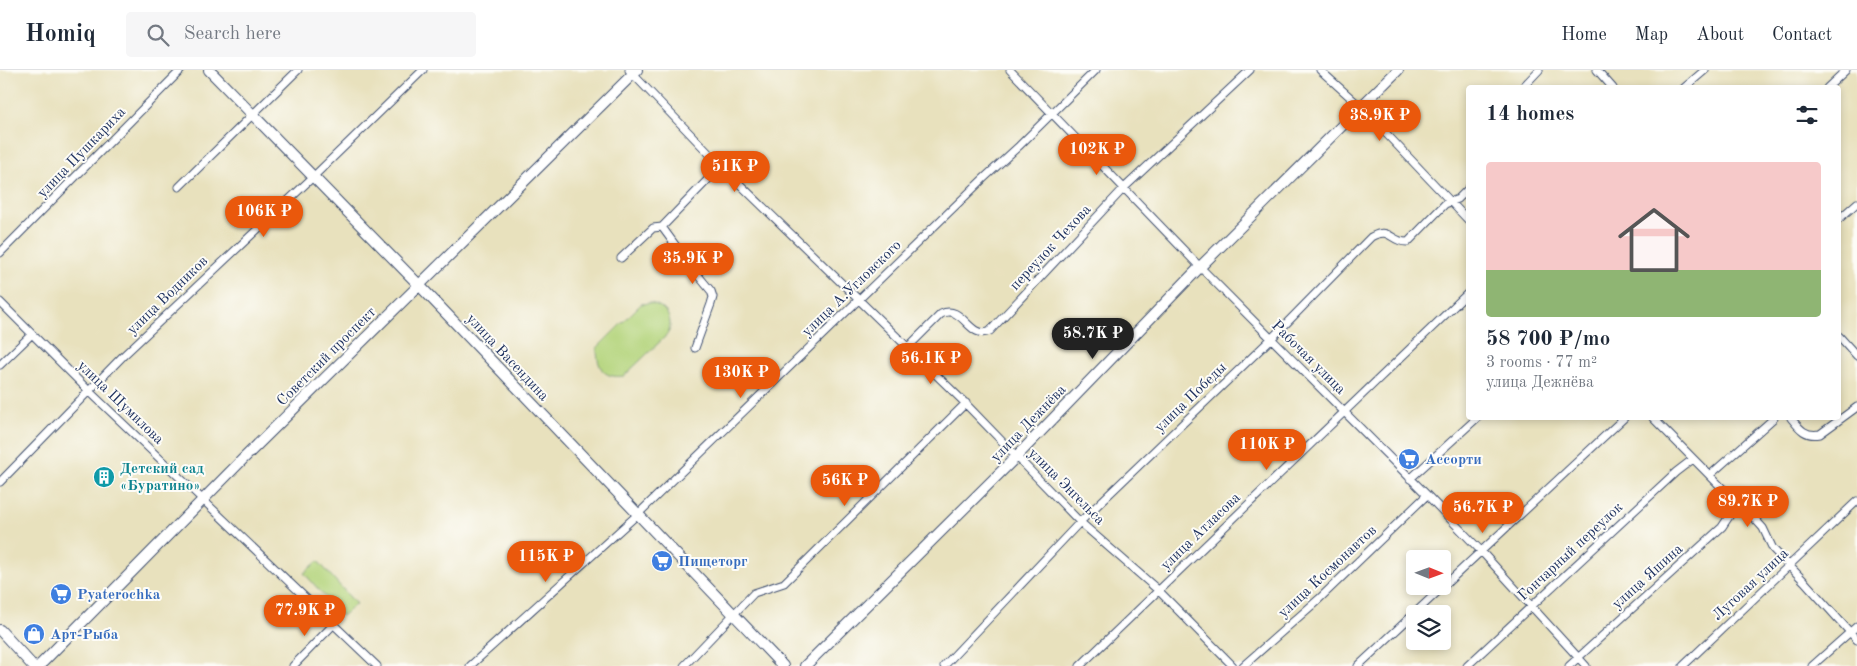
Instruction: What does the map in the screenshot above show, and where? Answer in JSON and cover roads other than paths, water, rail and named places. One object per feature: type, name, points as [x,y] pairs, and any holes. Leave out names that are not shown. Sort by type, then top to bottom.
[{"type":"main road","name":"улица Васендина","points":[[209,70],[419,285],[783,666]]},
{"type":"main road","name":"улица Дежнёва","points":[[805,666],[1017,456],[1200,267],[1398,70]]},
{"type":"main road","name":"Советский проспект","points":[[38,666],[633,71]]},
{"type":"main road","points":[[0,630],[33,666]]},
{"type":"street","name":"улица Пушкариха","points":[[0,253],[181,70]]},
{"type":"street","points":[[179,187],[298,70]]},
{"type":"street","name":"улица Водников","points":[[0,482],[90,392],[123,356],[314,177],[423,70]]},
{"type":"street","name":"Рабочая улица","points":[[1010,70],[1200,267],[1427,494],[1481,550],[1586,666]]},
{"type":"street","name":"улица А.Угловского","points":[[470,666],[637,514],[1096,70]]},
{"type":"street","name":"переулок Чехова","points":[[907,348],[941,314],[946,312],[956,313],[977,332],[986,333],[990,331],[1124,188],[1250,70]]},
{"type":"street","points":[[1320,70],[1361,107],[1466,218]]},
{"type":"street","points":[[1525,85],[1539,70]]},
{"type":"street","points":[[1597,70],[1610,85]]},
{"type":"street","points":[[1688,85],[1705,70]]},
{"type":"street","points":[[1830,85],[1846,70]]},
{"type":"street","name":"улица Энгельса","points":[[633,71],[721,166],[966,403],[1080,522],[1158,590],[1233,666]]},
{"type":"street","points":[[621,258],[653,228],[662,228],[721,166]]},
{"type":"street","name":"улица Победы","points":[[944,666],[1080,522],[1271,339],[1372,237],[1386,233],[1400,241],[1408,242],[1445,204],[1458,199],[1466,191]]},
{"type":"street","points":[[1841,217],[1857,203]]},
{"type":"street","points":[[662,228],[711,291],[713,297],[695,348]]},
{"type":"street","name":"улица Атласова","points":[[1080,666],[1466,295]]},
{"type":"street","name":"улица Шумилова","points":[[0,302],[90,392],[377,666]]},
{"type":"street","points":[[0,365],[31,335]]},
{"type":"street","points":[[1841,338],[1857,356]]},
{"type":"street","points":[[684,666],[754,593],[784,583],[966,403]]},
{"type":"street","points":[[1841,419],[1857,408]]},
{"type":"street","points":[[1410,478],[1475,420]]},
{"type":"street","points":[[1358,666],[1622,420]]},
{"type":"street","points":[[1655,420],[1763,528],[1773,549],[1857,640]]},
{"type":"street","points":[[1710,476],[1772,420]]},
{"type":"street","points":[[1793,420],[1804,432],[1815,435],[1820,434],[1840,420]]},
{"type":"street","name":"Гончарный переулок","points":[[1467,666],[1676,472],[1693,459]]},
{"type":"street","name":"улица Космонавтов","points":[[1244,666],[1319,599],[1427,494]]},
{"type":"street","name":"Луговая улица","points":[[1683,666],[1857,501]]},
{"type":"street","name":"улица Яшина","points":[[1569,666],[1722,527],[1738,503]]},
{"type":"street","points":[[293,666],[334,624]]},
{"type":"street","points":[[1812,666],[1857,626]]},
{"type":"place","name":"Ассорти","points":[[1409,459]]},
{"type":"place","name":"Детский сад «Буратино»","points":[[104,477]]},
{"type":"place","name":"Пищеторг","points":[[662,561]]},
{"type":"place","name":"Pyaterochka","points":[[61,594]]},
{"type":"place","name":"Арт-Рыба","points":[[34,634]]}]
